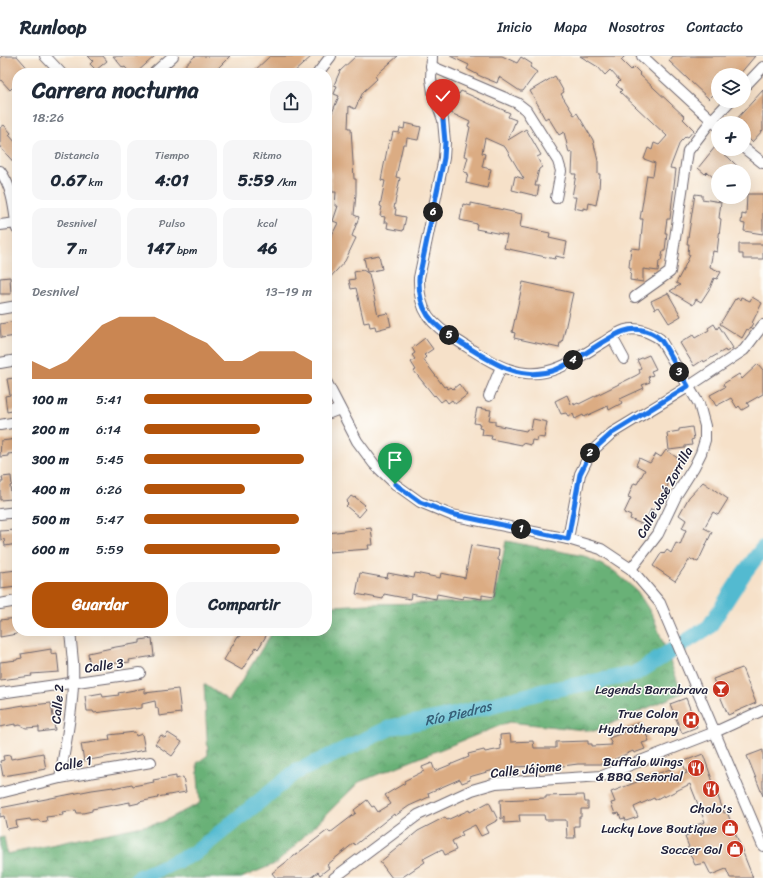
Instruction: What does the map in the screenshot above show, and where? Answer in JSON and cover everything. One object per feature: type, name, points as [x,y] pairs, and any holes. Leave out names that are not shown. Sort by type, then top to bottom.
[{"type":"street","points":[[45,56],[56,68]]},
{"type":"street","points":[[160,68],[173,56]]},
{"type":"street","points":[[322,68],[331,56]]},
{"type":"street","name":"Calle José Zorrilla","points":[[432,56],[431,79],[443,120],[445,142],[444,158],[419,278],[419,291],[424,311],[432,322],[442,331],[501,367],[514,372],[527,374],[555,370],[612,336],[625,330],[643,330],[652,333],[660,339],[699,404],[705,426],[705,440],[701,453],[694,468],[677,494],[658,534],[631,569]]},
{"type":"street","points":[[642,56],[711,120]]},
{"type":"street","points":[[431,66],[517,103],[526,110],[558,161],[560,171],[556,198]]},
{"type":"street","points":[[751,80],[763,67]]},
{"type":"street","points":[[635,297],[670,272],[688,151],[711,128]]},
{"type":"street","points":[[751,154],[763,163]]},
{"type":"street","points":[[0,171],[6,179],[12,196]]},
{"type":"street","points":[[0,225],[12,225]]},
{"type":"street","points":[[0,309],[12,307]]},
{"type":"street","points":[[568,539],[580,474],[591,452],[612,433],[744,350],[763,325]]},
{"type":"street","points":[[612,336],[624,359]]},
{"type":"street","points":[[0,362],[12,361]]},
{"type":"street","points":[[489,396],[501,367]]},
{"type":"street","points":[[332,393],[357,441],[374,464],[395,484],[420,502],[451,514],[568,539],[601,549],[631,569],[660,604],[763,846]]},
{"type":"street","points":[[332,412],[340,408]]},
{"type":"street","points":[[0,424],[12,423]]},
{"type":"street","points":[[0,514],[12,513]]},
{"type":"street","points":[[0,604],[12,602]]},
{"type":"street","name":"Calle 2","points":[[60,778],[69,726],[73,662],[70,636]]},
{"type":"street","name":"Calle 3","points":[[0,693],[140,673]]},
{"type":"street","name":"Calle Jájome","points":[[334,878],[418,815],[472,790],[496,783],[602,776],[715,732],[763,710]]},
{"type":"street","name":"Calle 1","points":[[0,793],[60,778],[151,762]]},
{"type":"green space","points":[[506,541],[584,556],[614,571],[637,591],[653,616],[682,693],[594,731],[509,722],[359,782],[277,863],[241,878],[0,878],[0,838],[4,837],[7,854],[162,822],[200,803],[197,763],[208,755],[204,684],[229,701],[270,636],[332,636],[332,607],[334,606],[494,602]]},
{"type":"building","points":[[2,56],[17,56],[28,68],[12,68],[12,88],[10,90],[0,79],[0,58]]},
{"type":"building","points":[[88,56],[103,56],[107,61],[98,68],[94,68],[90,64],[93,61]]},
{"type":"building","points":[[113,56],[155,56],[142,68],[123,68]]},
{"type":"building","points":[[195,56],[230,56],[218,68],[182,68]]},
{"type":"building","points":[[270,56],[312,56],[299,68],[257,68]]},
{"type":"building","points":[[356,56],[398,56],[375,76],[377,79],[363,92],[355,109],[349,106],[348,128],[351,128],[354,179],[356,179],[354,215],[359,217],[352,236],[356,238],[345,261],[332,275],[332,235],[338,223],[333,221],[338,206],[335,206],[336,192],[332,192],[332,113],[339,96],[334,94],[337,86],[334,85],[340,71]]},
{"type":"building","points":[[450,56],[502,56],[517,63],[521,57],[532,64],[530,67],[537,72],[523,91],[520,91],[499,77],[497,83],[480,76],[467,69],[469,65]]},
{"type":"building","points":[[580,56],[625,56],[621,60],[631,70],[634,67],[640,73],[639,74],[685,117],[683,119],[694,130],[688,137],[686,136],[680,142],[670,168],[676,169],[670,219],[667,219],[665,233],[667,233],[665,251],[663,251],[661,261],[659,261],[658,271],[643,269],[643,282],[630,280],[631,268],[629,267],[631,248],[640,249],[643,219],[640,219],[647,175],[653,176],[655,163],[644,159],[648,148],[652,150],[654,143],[659,145],[667,136],[620,92],[622,90],[616,85],[620,81],[610,70],[605,75],[598,67]]},
{"type":"building","points":[[673,56],[755,56],[745,68],[711,68],[711,97],[709,99],[669,61]]},
{"type":"building","points":[[555,76],[564,92],[561,94],[574,115],[577,113],[593,140],[598,161],[598,174],[600,174],[599,189],[596,205],[589,203],[588,209],[583,208],[583,210],[574,208],[576,197],[572,197],[576,174],[572,174],[573,152],[569,153],[564,132],[559,135],[548,117],[545,119],[530,91]]},
{"type":"building","points":[[763,90],[763,130],[752,142],[751,116],[739,116],[747,108],[751,108],[751,103]]},
{"type":"building","points":[[452,91],[459,94],[461,91],[510,113],[508,117],[516,120],[508,140],[526,129],[541,155],[537,157],[542,167],[539,169],[535,186],[539,186],[537,196],[512,190],[515,176],[524,179],[505,147],[485,138],[482,153],[485,154],[482,167],[491,169],[487,188],[466,183],[468,173],[464,172],[468,157],[464,156],[470,127],[468,126],[470,122],[448,110],[451,102],[448,100]]},
{"type":"building","points":[[405,123],[421,127],[418,140],[407,138],[406,144],[403,144],[396,177],[400,178],[394,208],[396,209],[395,215],[406,217],[403,231],[387,228],[388,222],[384,222],[385,217],[380,216],[382,207],[380,206],[385,181],[381,180],[389,140],[391,141],[393,132],[399,133],[400,128],[404,129]]},
{"type":"building","points":[[4,125],[11,133],[9,135],[12,138],[12,160],[0,147],[0,128]]},
{"type":"building","points":[[711,152],[711,156],[727,156],[735,164],[711,164],[711,175],[707,172],[705,174],[698,168]]},
{"type":"building","points":[[695,194],[702,195],[702,199],[711,200],[711,204],[721,204],[719,218],[721,219],[717,252],[713,251],[710,267],[721,272],[717,279],[714,278],[710,288],[701,302],[696,299],[693,305],[670,291],[680,285],[676,283],[690,255],[688,254],[689,244],[687,244]]},
{"type":"building","points":[[751,194],[763,194],[763,234],[744,231],[745,224],[741,223],[742,214],[746,215],[747,204],[751,204]]},
{"type":"building","points":[[471,203],[522,214],[520,227],[550,233],[549,238],[567,242],[564,258],[556,256],[555,259],[504,248],[507,235],[476,229],[477,224],[460,220],[463,204],[471,206]]},
{"type":"building","points":[[739,244],[763,244],[763,259],[743,259],[743,254],[739,254]]},
{"type":"building","points":[[379,255],[382,269],[367,272],[364,258]]},
{"type":"building","points":[[363,270],[369,274],[378,315],[388,313],[391,326],[376,330],[375,326],[370,327],[369,322],[364,323],[356,288],[351,289],[349,280],[355,279],[354,272]]},
{"type":"building","points":[[10,277],[11,294],[0,294],[0,278]]},
{"type":"building","points":[[523,282],[573,293],[562,343],[560,343],[559,348],[514,338],[515,333],[512,332]]},
{"type":"building","points":[[668,293],[681,316],[669,323],[659,307],[655,309],[651,301]]},
{"type":"building","points":[[741,297],[750,301],[752,297],[762,303],[749,330],[747,329],[742,338],[720,324],[735,299],[736,300],[737,298],[740,300]]},
{"type":"building","points":[[12,322],[12,337],[1,338],[0,324]]},
{"type":"building","points":[[714,324],[717,329],[719,326],[733,348],[726,352],[725,350],[704,362],[703,360],[694,366],[680,343],[693,335],[695,338],[709,330],[708,328]]},
{"type":"building","points":[[425,338],[433,349],[424,355],[426,357],[424,359],[426,363],[444,387],[446,386],[448,389],[451,387],[453,389],[459,384],[467,395],[455,404],[452,400],[448,403],[445,399],[441,402],[435,395],[434,396],[414,371],[416,370],[411,362],[415,359],[412,355],[415,353],[412,348]]},
{"type":"building","points":[[649,355],[656,369],[651,371],[653,375],[648,377],[650,382],[642,385],[644,388],[620,399],[622,403],[609,410],[608,406],[584,417],[583,415],[575,419],[573,414],[568,416],[566,413],[561,414],[555,401],[567,395],[571,404],[579,404],[640,373],[639,369],[641,368],[637,360]]},
{"type":"building","points":[[758,364],[763,370],[763,394],[747,403],[749,406],[742,410],[739,406],[737,408],[731,398],[716,406],[710,395],[725,387],[723,384],[739,374],[742,379]]},
{"type":"building","points":[[12,378],[12,411],[7,412],[5,396],[10,395],[7,379]]},
{"type":"building","points":[[477,408],[491,410],[489,420],[495,421],[495,425],[526,431],[527,429],[531,430],[533,419],[547,422],[544,438],[538,437],[537,441],[532,440],[531,445],[522,443],[522,445],[491,439],[492,436],[482,435],[483,429],[479,428],[480,424],[474,423]]},
{"type":"building","points":[[692,427],[694,439],[691,440],[692,445],[685,446],[685,448],[669,450],[667,433]]},
{"type":"building","points":[[12,440],[12,454],[8,454],[8,456],[0,457],[1,441]]},
{"type":"building","points":[[666,450],[682,461],[667,484],[668,485],[663,495],[661,494],[654,510],[651,509],[644,525],[630,519],[631,516],[624,513],[631,498],[628,497],[634,483],[637,484],[645,470],[636,465],[639,458],[650,463],[656,454],[661,457]]},
{"type":"building","points":[[11,476],[12,485],[10,486],[12,499],[0,500],[0,482],[3,482],[2,477]]},
{"type":"building","points":[[703,482],[728,499],[718,515],[713,512],[704,528],[712,532],[698,562],[690,559],[675,581],[653,566],[662,552],[664,554],[667,550],[671,553],[676,543],[680,545],[686,530],[682,528],[686,520],[679,515],[689,497]]},
{"type":"building","points":[[351,496],[354,498],[355,497],[365,505],[363,507],[366,509],[359,517],[346,506],[348,504],[346,502]]},
{"type":"building","points":[[371,528],[373,545],[368,545],[369,549],[332,552],[332,532]]},
{"type":"building","points":[[12,530],[12,545],[5,546],[4,539],[1,540],[0,531]]},
{"type":"building","points":[[471,545],[499,550],[498,560],[500,561],[494,597],[482,595],[482,599],[463,596],[463,599],[437,594],[436,599],[411,594],[410,599],[384,594],[383,599],[356,594],[360,573],[387,578],[388,573],[414,578],[415,573],[440,578],[441,573],[465,578]]},
{"type":"building","points":[[12,571],[12,588],[0,589],[0,572]]},
{"type":"building","points":[[12,619],[12,635],[0,637],[0,620]]},
{"type":"building","points":[[238,636],[266,636],[258,649],[256,647],[242,670],[224,660]]},
{"type":"building","points":[[152,638],[154,656],[129,660],[130,662],[90,668],[88,653],[140,643],[140,640]]},
{"type":"building","points":[[51,649],[51,654],[57,653],[59,672],[31,674],[32,676],[0,680],[0,662],[17,660],[22,658],[21,654]]},
{"type":"building","points":[[742,668],[756,703],[728,715],[713,679]]},
{"type":"building","points":[[145,688],[145,693],[178,689],[181,713],[159,716],[155,701],[142,704],[142,708],[94,713],[93,711],[87,711],[85,696],[102,693],[103,697],[119,695],[118,693]]},
{"type":"building","points":[[686,698],[697,727],[682,733],[670,704]]},
{"type":"building","points":[[51,703],[55,730],[39,732],[39,727],[26,728],[20,725],[15,726],[15,724],[0,727],[0,709]]},
{"type":"building","points":[[641,722],[649,741],[642,743],[645,749],[634,753],[633,751],[604,764],[578,764],[555,767],[513,767],[513,770],[494,772],[494,770],[469,777],[470,780],[462,783],[460,779],[428,793],[429,797],[409,806],[395,816],[394,814],[327,865],[329,868],[320,875],[318,872],[310,878],[276,878],[272,873],[328,830],[330,833],[356,813],[354,810],[367,800],[378,812],[391,804],[385,795],[405,783],[404,781],[424,771],[422,767],[432,763],[435,771],[469,757],[468,754],[484,750],[485,752],[501,749],[500,735],[510,734],[511,742],[533,741],[534,748],[556,748],[556,742],[588,741],[588,744],[592,744],[592,746],[612,745],[609,738],[625,732],[624,728]]},
{"type":"building","points":[[135,732],[136,736],[142,734],[145,750],[84,761],[81,744],[110,740],[109,735]]},
{"type":"building","points":[[168,733],[182,742],[172,756],[155,744],[161,735],[165,738]]},
{"type":"building","points":[[763,750],[763,796],[747,756]]},
{"type":"building","points":[[43,753],[46,769],[3,776],[0,761],[4,760],[3,756],[10,755],[11,759]]},
{"type":"building","points":[[703,754],[724,813],[727,812],[753,878],[730,878],[726,869],[711,875],[705,863],[695,865],[687,848],[689,847],[685,837],[688,836],[685,829],[705,822],[690,784],[664,797],[664,795],[655,800],[654,798],[634,807],[638,817],[626,821],[625,818],[621,819],[619,813],[615,814],[611,803],[615,802],[611,792],[670,769],[674,778],[687,773],[682,762]]},
{"type":"building","points":[[176,776],[176,779],[183,777],[186,792],[157,797],[158,798],[130,805],[130,802],[92,809],[92,811],[83,813],[77,813],[76,810],[62,812],[63,815],[46,817],[47,821],[31,821],[30,819],[16,821],[17,827],[7,829],[4,816],[0,817],[0,808],[92,790],[132,784],[133,786],[154,782],[153,780]]},
{"type":"building","points":[[584,795],[585,802],[588,802],[588,809],[581,809],[579,826],[574,826],[575,838],[567,838],[566,820],[545,820],[544,815],[519,815],[520,822],[504,823],[504,817],[501,819],[500,800],[546,798],[546,796]]},
{"type":"building","points":[[489,802],[498,820],[485,827],[488,833],[481,836],[475,825],[461,832],[463,835],[452,841],[456,850],[445,855],[442,849],[423,859],[425,862],[401,878],[392,878],[380,862],[418,831],[445,817],[447,820],[469,810],[470,812]]},
{"type":"waterway","name":"Río Piedras","points":[[138,878],[195,853],[296,772],[392,727],[454,715],[545,691],[635,674],[709,627],[744,573],[763,548]]},
{"type":"place","name":"Legends Barrabrava","points":[[721,689]]},
{"type":"place","name":"True Colon Hydrotherapy","points":[[691,720]]},
{"type":"place","name":"Buffalo Wings & BBQ Señorial","points":[[696,768]]},
{"type":"place","name":"Cholo's","points":[[711,789]]},
{"type":"place","name":"Lucky Love Boutique","points":[[730,828]]},
{"type":"place","name":"Soccer Gol","points":[[735,849]]},
{"type":"route","points":[[395,484],[420,502],[451,514],[568,539],[580,474],[591,452],[612,433],[688,386],[660,339],[652,333],[643,330],[625,330],[612,336],[555,370],[527,374],[514,372],[501,367],[442,331],[432,322],[424,311],[419,291],[419,278],[444,158],[445,142],[443,120]]}]
